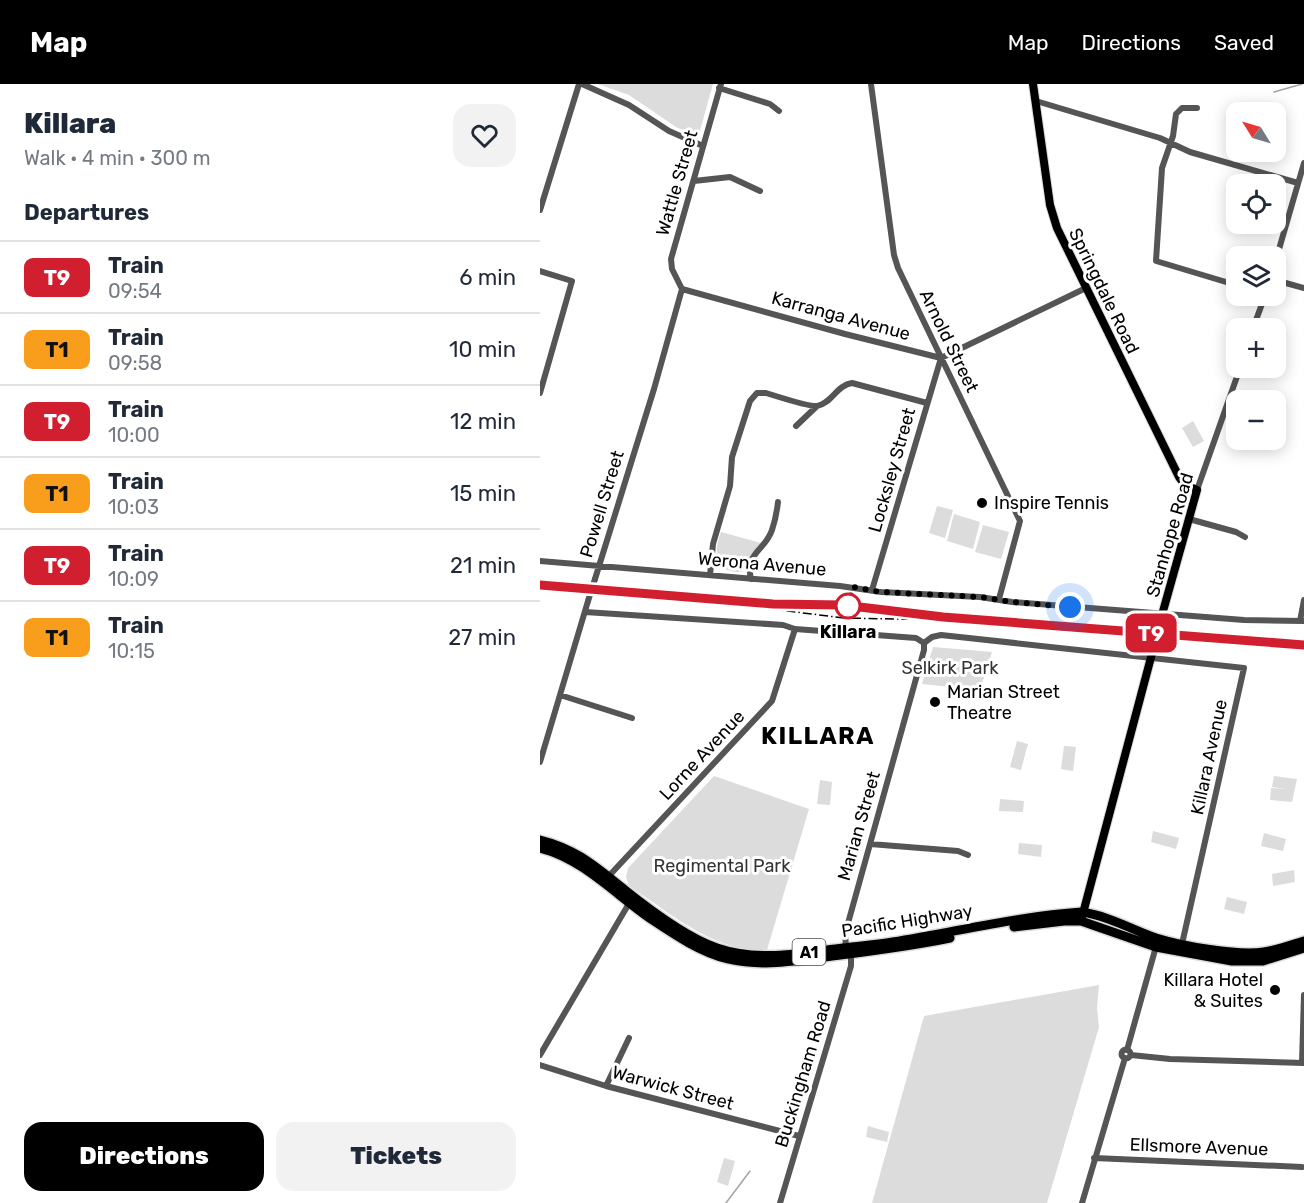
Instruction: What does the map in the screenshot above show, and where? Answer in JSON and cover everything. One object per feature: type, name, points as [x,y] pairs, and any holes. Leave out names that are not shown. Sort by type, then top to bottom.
[{"type":"highway","name":"Pacific Highway","points":[[540,840],[585,857],[606,880]]},
{"type":"highway","name":"Pacific Highway","points":[[540,848],[572,860],[700,941],[739,954],[767,956],[848,951],[998,923],[1082,917],[1094,914],[1157,943],[1232,961],[1263,961],[1304,948]]},
{"type":"highway","name":"Pacific Highway","points":[[1157,943],[1261,952],[1277,950],[1304,941]]},
{"type":"main road","name":"Springdale Road","points":[[1034,84],[1050,205],[1057,228],[1180,480],[1197,490]]},
{"type":"main road","name":"Stanhope Road","points":[[1082,917],[1197,490]]},
{"type":"street","points":[[540,210],[581,84],[629,105],[669,131],[703,146]]},
{"type":"street","name":"Arnold Street","points":[[871,84],[894,255],[898,268],[1020,521],[999,599]]},
{"type":"street","points":[[720,86],[770,104],[778,111]]},
{"type":"street","name":"Wattle Street","points":[[682,289],[672,269],[671,259],[720,86]]},
{"type":"street","points":[[1036,101],[1160,138],[1190,152],[1298,183]]},
{"type":"street","points":[[1197,108],[1182,108],[1177,111],[1162,168],[1156,261],[1226,282]]},
{"type":"street","points":[[1280,246],[1304,163]]},
{"type":"street","points":[[694,181],[730,177],[760,191]]},
{"type":"street","points":[[540,271],[572,281],[540,393]]},
{"type":"street","points":[[1286,283],[1304,288]]},
{"type":"street","points":[[941,358],[1086,288]]},
{"type":"street","name":"Karranga Avenue","points":[[682,289],[941,358]]},
{"type":"street","name":"Powell Street","points":[[540,762],[682,289]]},
{"type":"street","name":"Locksley Street","points":[[872,590],[941,358]]},
{"type":"street","name":"Stanhope Road","points":[[1197,490],[1236,378]]},
{"type":"street","points":[[796,426],[846,384],[852,383],[927,403]]},
{"type":"street","points":[[710,574],[713,544],[730,486],[732,457],[750,401],[758,393],[762,393],[816,407]]},
{"type":"street","points":[[751,579],[748,567],[750,561],[772,531],[778,502]]},
{"type":"street","points":[[1189,519],[1236,532],[1245,537]]},
{"type":"street","name":"Werona Avenue","points":[[540,561],[710,574],[883,592],[999,599],[1161,618],[1302,621]]},
{"type":"street","points":[[1302,621],[1304,600]]},
{"type":"street","points":[[585,612],[783,625],[795,629],[916,638],[924,643],[932,637],[941,635],[1151,657]]},
{"type":"street","name":"Lorne Avenue","points":[[606,880],[772,701],[795,629]]},
{"type":"street","name":"Marian Street","points":[[848,951],[845,934],[924,651],[924,643]]},
{"type":"street","name":"Killara Avenue","points":[[1151,657],[1244,668],[1182,944]]},
{"type":"street","points":[[560,695],[632,718]]},
{"type":"street","points":[[870,844],[958,851],[968,855]]},
{"type":"street","points":[[540,1054],[631,899]]},
{"type":"street","points":[[1082,1203],[1094,1158],[1128,1054],[1157,943]]},
{"type":"street","name":"Buckingham Road","points":[[780,1203],[851,966],[848,951]]},
{"type":"street","points":[[1128,1054],[1170,1059],[1303,1063],[1304,995]]},
{"type":"street","points":[[606,1086],[629,1038]]},
{"type":"street","name":"Warwick Street","points":[[540,1065],[606,1086],[800,1136]]},
{"type":"street","name":"Ellsmore Avenue","points":[[1094,1158],[1302,1167]]},
{"type":"green space","points":[[598,84],[713,84],[699,134],[696,136],[676,127],[629,95]]},
{"type":"green space","points":[[1193,421],[1204,441],[1193,447],[1182,428]]},
{"type":"green space","points":[[937,506],[953,510],[945,538],[929,533]]},
{"type":"green space","points":[[954,514],[980,522],[973,549],[947,541]]},
{"type":"green space","points":[[983,525],[1009,532],[1001,559],[975,552]]},
{"type":"green space","points":[[721,532],[761,543],[742,572],[726,569],[718,560],[717,547]]},
{"type":"green space","name":"Selkirk Park","points":[[933,647],[992,652],[980,690],[922,684]]},
{"type":"green space","points":[[1017,741],[1028,744],[1021,770],[1010,767]]},
{"type":"green space","points":[[1064,746],[1076,747],[1073,771],[1061,769]]},
{"type":"green space","name":"Regimental Park","points":[[714,776],[809,809],[767,950],[729,945],[711,938],[677,919],[629,886],[626,877],[628,868]]},
{"type":"green space","points":[[1274,776],[1297,779],[1292,802],[1270,800],[1271,788],[1287,789],[1272,787]]},
{"type":"green space","points":[[820,780],[832,782],[830,805],[817,804]]},
{"type":"green space","points":[[1000,799],[1024,801],[1023,812],[999,811]]},
{"type":"green space","points":[[1153,831],[1179,838],[1176,849],[1151,842]]},
{"type":"green space","points":[[1264,833],[1286,839],[1283,851],[1261,846]]},
{"type":"green space","points":[[1019,843],[1042,845],[1041,857],[1018,854]]},
{"type":"green space","points":[[1294,870],[1295,882],[1273,886],[1272,874]]},
{"type":"green space","points":[[1227,897],[1247,902],[1244,914],[1224,909]]},
{"type":"green space","points":[[1099,985],[1097,1008],[1099,1027],[1047,1203],[872,1203],[924,1016]]},
{"type":"green space","points":[[868,1126],[889,1132],[887,1142],[866,1137]]},
{"type":"green space","points":[[724,1158],[735,1161],[728,1186],[717,1182]]},
{"type":"waterway","points":[[1274,92],[1302,84]]},
{"type":"waterway","points":[[726,1203],[750,1171]]},
{"type":"railway","points":[[540,588],[731,604],[844,618],[943,620],[1304,648]]},
{"type":"railway","points":[[787,604],[843,605],[909,613]]},
{"type":"train","name":"T9","points":[[540,585],[773,604],[843,605],[943,617],[1304,645]]},
{"type":"place","name":"Inspire Tennis","points":[[982,503]]},
{"type":"place","name":"Killara","points":[[848,606]]},
{"type":"place","name":"Marian Street Theatre","points":[[935,702]]},
{"type":"place","name":"Killara Hotel & Suites","points":[[1275,990]]},
{"type":"district","name":"KILLARA","points":[[818,736]]},
{"type":"route","points":[[848,606],[853,587],[881,592],[980,597],[1070,607]]}]
